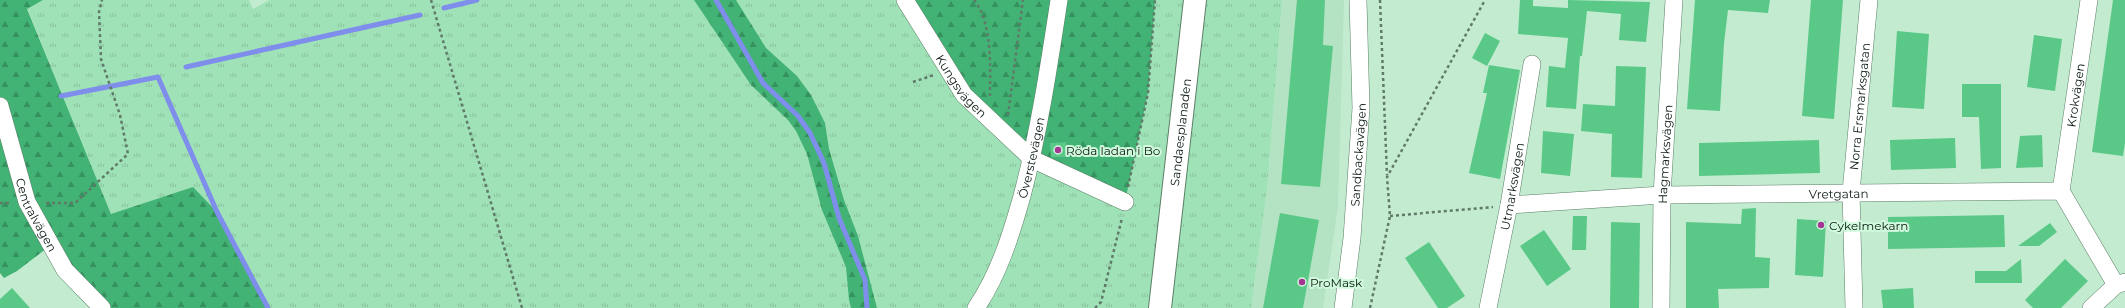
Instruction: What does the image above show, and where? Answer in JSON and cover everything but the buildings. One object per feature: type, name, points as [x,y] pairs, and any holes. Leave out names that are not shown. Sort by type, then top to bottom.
[{"type":"main road","name":"Sandaesplanaden","points":[[1160,308],[1195,0]]},
{"type":"main road","name":"Sandaesplanaden","points":[[1152,308],[1164,264]]},
{"type":"street","name":"Kungsvägen","points":[[905,0],[964,95],[1032,159]]},
{"type":"street","name":"Överstevägen","points":[[976,308],[1003,258],[1032,159],[1047,83],[1059,0]]},
{"type":"street","name":"Sandbackavägen","points":[[1343,308],[1352,238],[1361,108],[1358,0]]},
{"type":"street","name":"Hagmarksvägen","points":[[1661,308],[1662,195],[1674,0]]},
{"type":"street","name":"Norra Ersmarksgatan","points":[[1854,308],[1850,192],[1869,0]]},
{"type":"street","name":"Krokvägen","points":[[2061,191],[2089,0]]},
{"type":"street","name":"Utmarksvägen","points":[[1488,308],[1509,205],[1532,64]]},
{"type":"street","name":"Centralvägen","points":[[0,106],[27,202],[66,270],[102,308]]},
{"type":"street","points":[[1032,159],[1125,202]]},
{"type":"street","points":[[2061,191],[2120,284],[2092,308]]},
{"type":"street","name":"Vretgatan","points":[[1509,205],[1662,195],[2061,191]]},
{"type":"path","points":[[0,203],[27,202],[75,204],[128,154],[120,115],[101,59],[99,12],[102,0]]},
{"type":"path","points":[[431,0],[522,308]]},
{"type":"path","points":[[974,0],[980,7]]},
{"type":"path","points":[[978,0],[990,47],[990,101]]},
{"type":"path","points":[[1005,132],[1023,0]]},
{"type":"path","points":[[1095,308],[1101,302],[1125,202],[1148,93],[1154,0]]},
{"type":"path","points":[[1370,308],[1390,216],[1380,0]]},
{"type":"path","points":[[1387,177],[1486,0]]},
{"type":"path","points":[[913,82],[948,70]]},
{"type":"path","points":[[1390,216],[1509,205]]},
{"type":"shaded area","points":[[1282,0],[1344,0],[1338,206],[1323,308],[1251,308],[1267,189]]},
{"type":"green space","points":[[0,0],[43,0],[27,9],[111,214],[193,187],[217,212],[268,308],[102,308],[51,245],[17,271],[4,278],[0,273]]},
{"type":"green space","points":[[43,0],[249,0],[253,9],[269,0],[905,0],[1125,202],[1148,93],[1155,0],[1282,0],[1267,189],[1251,308],[268,308],[217,212],[111,214],[27,8]]},
{"type":"green space","points":[[694,0],[736,0],[766,48],[797,76],[811,95],[825,123],[829,149],[844,200],[858,236],[877,308],[851,308],[846,267],[822,210],[807,154],[796,131],[788,120],[751,85]]},
{"type":"green space","points":[[905,0],[1155,0],[1148,93],[1125,202],[1032,159],[964,95]]},
{"type":"waterway","points":[[444,8],[477,0]]},
{"type":"waterway","points":[[716,0],[763,83],[798,116],[810,133],[824,163],[839,218],[865,280],[867,308]]},
{"type":"waterway","points":[[186,67],[420,15]]},
{"type":"waterway","points":[[61,96],[158,77],[217,212],[268,308]]},
{"type":"place","name":"Röda ladan i Bo","points":[[1058,150]]},
{"type":"place","name":"Cykelmekarn","points":[[1821,225]]},
{"type":"place","name":"ProMask","points":[[1302,282]]}]
